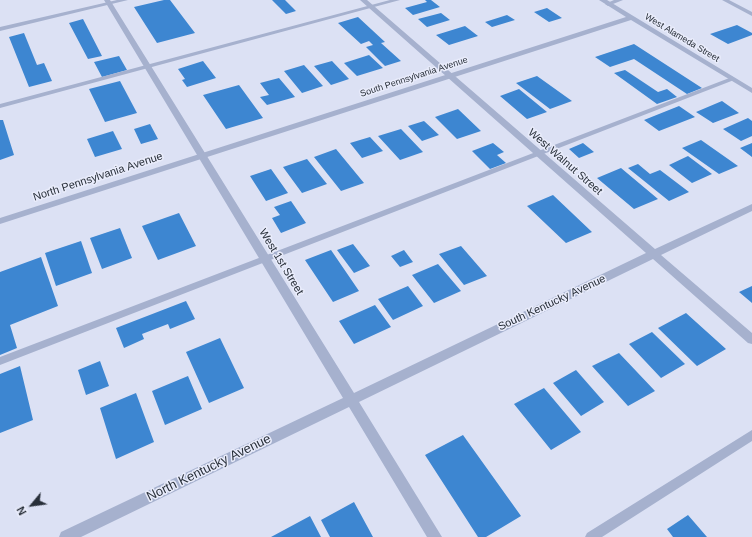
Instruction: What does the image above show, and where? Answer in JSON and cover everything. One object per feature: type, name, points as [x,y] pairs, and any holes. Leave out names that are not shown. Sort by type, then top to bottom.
[{"type":"street","points":[[0,29],[108,2],[125,0]]},
{"type":"street","name":"West Walnut Street","points":[[363,0],[752,340]]},
{"type":"street","points":[[605,2],[620,0]]},
{"type":"street","name":"West 1st Street","points":[[108,2],[435,537]]},
{"type":"street","name":"West Alameda Street","points":[[605,2],[752,91]]},
{"type":"street","name":"South Pennsylvania Avenue","points":[[203,156],[631,18]]},
{"type":"street","name":"North Pennsylvania Avenue","points":[[0,221],[203,156]]},
{"type":"street","name":"South Kentucky Avenue","points":[[351,399],[752,207]]},
{"type":"street","name":"North Kentucky Avenue","points":[[66,537],[351,399]]},
{"type":"lane","points":[[0,106],[397,0]]},
{"type":"lane","points":[[725,0],[752,14]]},
{"type":"lane","points":[[0,361],[732,79]]},
{"type":"lane","points":[[591,537],[752,435]]},
{"type":"building","points":[[170,0],[195,33],[157,43],[134,7]]},
{"type":"building","points":[[272,0],[285,0],[296,11],[286,14]]},
{"type":"building","points":[[425,0],[431,0],[440,7],[413,15],[405,8],[427,2]]},
{"type":"building","points":[[547,8],[562,18],[549,22],[534,12]]},
{"type":"building","points":[[441,13],[450,20],[427,27],[418,19]]},
{"type":"building","points":[[507,15],[515,20],[492,27],[485,22]]},
{"type":"building","points":[[358,17],[385,42],[381,43],[401,61],[385,66],[366,47],[373,45],[369,41],[361,44],[338,23]]},
{"type":"building","points":[[83,19],[102,56],[88,59],[69,23]]},
{"type":"building","points":[[737,25],[752,33],[752,35],[728,44],[710,34]]},
{"type":"building","points":[[465,26],[478,36],[449,45],[436,35]]},
{"type":"building","points":[[24,33],[37,65],[44,63],[52,81],[29,87],[9,37]]},
{"type":"building","points":[[634,44],[702,88],[687,94],[634,59],[610,67],[595,57]]},
{"type":"building","points":[[369,55],[383,68],[357,76],[344,63]]},
{"type":"building","points":[[119,56],[127,70],[102,77],[94,62]]},
{"type":"building","points":[[203,61],[216,78],[187,87],[182,80],[185,79],[178,69]]},
{"type":"building","points":[[332,61],[349,79],[331,85],[314,66]]},
{"type":"building","points":[[304,65],[323,86],[302,93],[284,71]]},
{"type":"building","points":[[625,70],[658,92],[667,89],[677,97],[657,104],[614,73]]},
{"type":"building","points":[[537,76],[572,101],[550,109],[516,83]]},
{"type":"building","points":[[279,78],[295,97],[267,105],[260,97],[269,95],[260,83]]},
{"type":"building","points":[[120,81],[137,113],[105,122],[89,89]]},
{"type":"building","points":[[239,85],[263,118],[226,129],[203,95]]},
{"type":"building","points":[[519,89],[547,112],[527,119],[500,96]]},
{"type":"building","points":[[722,101],[739,113],[713,123],[696,112]]},
{"type":"building","points":[[679,106],[695,117],[659,131],[644,120]]},
{"type":"building","points":[[458,109],[481,131],[457,139],[435,117]]},
{"type":"building","points":[[748,118],[752,121],[752,136],[741,141],[723,129]]},
{"type":"building","points":[[0,120],[3,120],[14,155],[0,160]]},
{"type":"building","points":[[424,121],[439,135],[422,141],[408,126]]},
{"type":"building","points":[[150,124],[158,139],[141,144],[134,129]]},
{"type":"building","points":[[401,129],[423,152],[400,160],[378,136]]},
{"type":"building","points":[[113,131],[122,149],[95,157],[87,139]]},
{"type":"building","points":[[370,137],[383,151],[362,158],[350,143]]},
{"type":"building","points":[[701,140],[738,166],[719,174],[682,148]]},
{"type":"building","points":[[493,143],[504,152],[497,155],[506,163],[490,169],[472,151]]},
{"type":"building","points":[[583,143],[594,152],[579,158],[569,149]]},
{"type":"building","points":[[752,143],[752,157],[740,148]]},
{"type":"building","points":[[336,149],[364,183],[341,191],[314,157]]},
{"type":"building","points":[[688,156],[712,174],[692,183],[669,165]]},
{"type":"building","points":[[307,159],[327,184],[302,193],[283,167]]},
{"type":"building","points":[[638,164],[650,174],[660,170],[689,192],[669,201],[628,168]]},
{"type":"building","points":[[621,168],[658,199],[634,209],[597,178]]},
{"type":"building","points":[[271,169],[288,193],[266,201],[250,176]]},
{"type":"building","points":[[553,195],[592,232],[566,243],[527,206]]},
{"type":"building","points":[[291,201],[306,223],[281,233],[272,218],[280,215],[274,207]]},
{"type":"building","points":[[179,213],[196,246],[158,260],[142,226]]},
{"type":"building","points":[[120,228],[132,258],[102,269],[90,238]]},
{"type":"building","points":[[81,241],[92,273],[56,286],[45,253]]},
{"type":"building","points":[[353,244],[370,266],[354,273],[337,250]]},
{"type":"building","points":[[461,246],[487,276],[464,285],[439,254]]},
{"type":"building","points":[[331,250],[359,291],[333,302],[305,260]]},
{"type":"building","points":[[404,250],[413,262],[400,267],[391,256]]},
{"type":"building","points":[[41,257],[58,306],[10,325],[17,348],[0,355],[0,272]]},
{"type":"building","points":[[438,264],[461,291],[434,303],[412,275]]},
{"type":"building","points":[[408,286],[423,306],[393,320],[378,299]]},
{"type":"building","points":[[752,286],[752,303],[739,292]]},
{"type":"building","points":[[186,301],[195,319],[170,329],[168,324],[142,334],[144,339],[124,348],[116,328]]},
{"type":"building","points":[[375,305],[391,327],[354,344],[339,321]]},
{"type":"building","points":[[686,313],[726,349],[697,366],[658,328]]},
{"type":"building","points":[[652,332],[685,364],[661,378],[629,344]]},
{"type":"building","points":[[220,338],[244,388],[209,403],[186,352]]},
{"type":"building","points":[[619,353],[655,391],[628,406],[592,366]]},
{"type":"building","points":[[100,361],[109,386],[86,395],[78,370]]},
{"type":"building","points":[[20,366],[33,420],[0,433],[0,374]]},
{"type":"building","points":[[576,370],[604,402],[581,416],[553,383]]},
{"type":"building","points":[[188,376],[202,409],[165,425],[152,391]]},
{"type":"building","points":[[544,388],[581,432],[551,450],[514,404]]},
{"type":"building","points":[[136,393],[154,442],[116,459],[100,408]]},
{"type":"building","points":[[463,435],[521,516],[486,537],[478,537],[425,455]]},
{"type":"building","points":[[354,502],[373,537],[330,537],[321,520]]},
{"type":"building","points":[[688,515],[707,537],[673,537],[667,529]]},
{"type":"building","points":[[310,516],[321,537],[271,537]]}]
